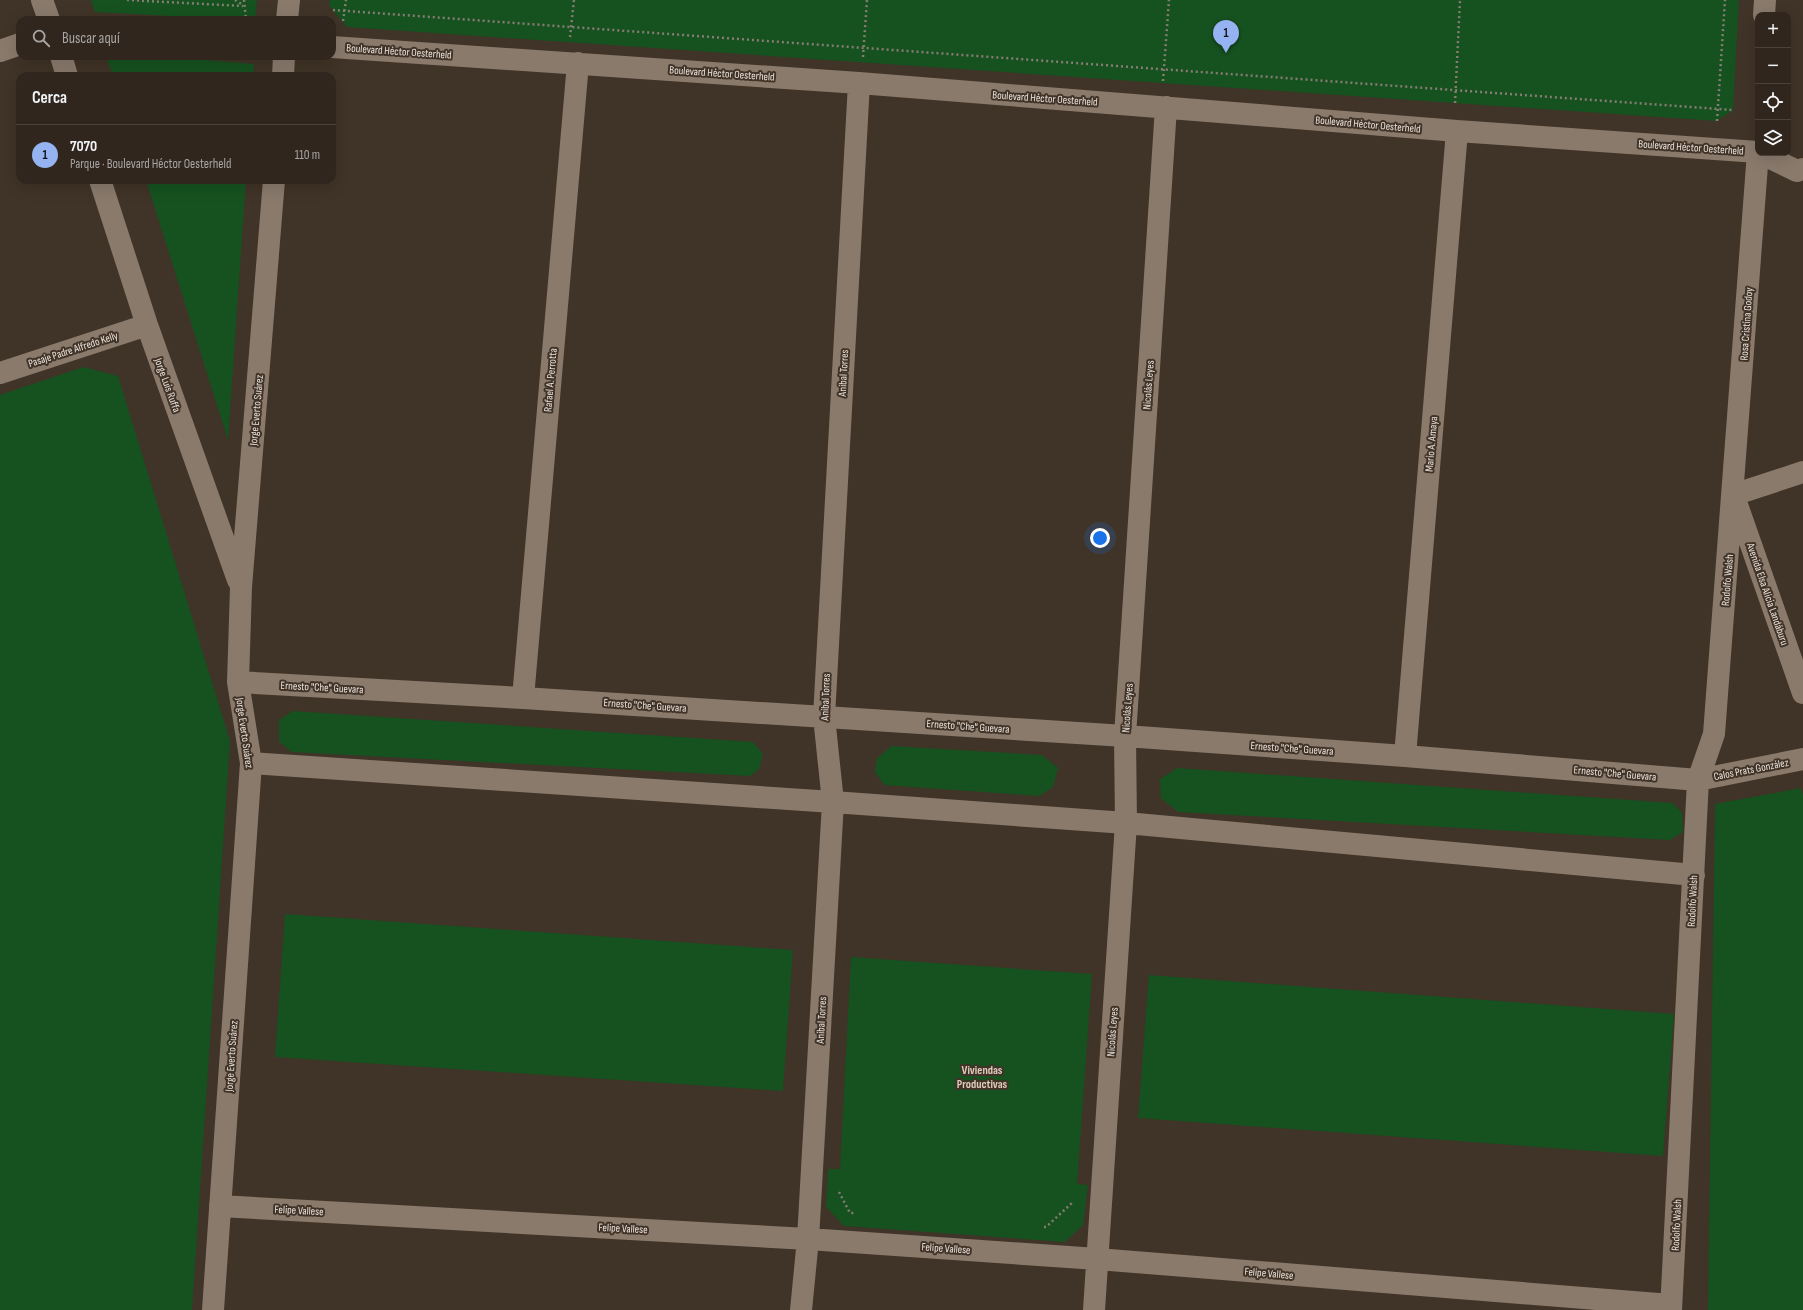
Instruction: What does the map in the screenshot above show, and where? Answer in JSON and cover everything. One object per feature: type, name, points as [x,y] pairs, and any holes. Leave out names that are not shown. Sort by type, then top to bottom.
[{"type":"street","points":[[42,0],[48,16]]},
{"type":"street","points":[[287,16],[289,0]]},
{"type":"street","points":[[1764,12],[1765,0]]},
{"type":"street","points":[[0,51],[16,45]]},
{"type":"street","name":"Boulevard Héctor Oesterheld","points":[[336,47],[578,63],[861,73],[1166,107],[1457,131],[1755,152]]},
{"type":"street","points":[[61,60],[66,72]]},
{"type":"street","points":[[283,72],[284,60]]},
{"type":"street","name":"Rafael A. Perrotta","points":[[523,698],[578,63]]},
{"type":"street","name":"Aníbal Torres","points":[[801,1310],[808,1239],[833,802],[824,716],[861,73]]},
{"type":"street","name":"Nicolás Leyes","points":[[1094,1310],[1126,823],[1125,736],[1166,107]]},
{"type":"street","name":"Mario A. Amaya","points":[[1405,756],[1457,131]]},
{"type":"street","name":"Rosa Cristina Godoy","points":[[1734,495],[1759,156]]},
{"type":"street","points":[[1767,156],[1797,171],[1803,169]]},
{"type":"street","name":"Jorge Luis Ruffa","points":[[101,184],[147,325],[241,587]]},
{"type":"street","name":"Jorge Everto Suárez","points":[[213,1310],[251,763],[238,682],[241,587],[274,184]]},
{"type":"street","name":"Pasaje Padre Alfredo Kelly","points":[[0,373],[147,325]]},
{"type":"street","points":[[1734,495],[1803,472]]},
{"type":"street","name":"Avenida Elsa Alicia Landáburu","points":[[1734,495],[1803,692]]},
{"type":"street","name":"Rodolfo Walsh","points":[[1671,1307],[1698,780],[1714,734],[1734,495]]},
{"type":"street","name":"Ernesto \"Che\" Guevara","points":[[238,682],[824,716],[1125,736],[1405,756],[1698,780]]},
{"type":"street","name":"Calos Prats González","points":[[1698,780],[1803,759]]},
{"type":"street","points":[[251,763],[1126,823],[1694,875]]},
{"type":"street","name":"Felipe Vallese","points":[[220,1206],[808,1239],[1097,1259],[1671,1307]]},
{"type":"path","points":[[127,0],[243,6]]},
{"type":"path","points":[[236,0],[243,6]]},
{"type":"path","points":[[244,0],[243,6],[245,16]]},
{"type":"path","points":[[343,23],[346,0]]},
{"type":"path","points":[[570,43],[574,0]]},
{"type":"path","points":[[861,73],[865,47],[867,0]]},
{"type":"path","points":[[1163,84],[1169,0]]},
{"type":"path","points":[[1455,103],[1460,0]]},
{"type":"path","points":[[1717,121],[1725,0]]},
{"type":"path","points":[[333,10],[1733,110]]},
{"type":"path","points":[[839,1184],[839,1192],[850,1213],[858,1213]]},
{"type":"path","points":[[1038,1227],[1046,1227],[1074,1202],[1075,1196]]},
{"type":"green space","points":[[91,0],[257,0],[255,16],[168,16],[95,12]]},
{"type":"green space","points":[[330,0],[1739,0],[1733,110],[1717,121],[347,27],[329,5]]},
{"type":"green space","points":[[107,60],[205,60],[254,64],[253,72],[112,72]]},
{"type":"green space","points":[[147,184],[246,184],[228,440]]},
{"type":"green space","points":[[84,367],[118,376],[230,741],[192,1310],[0,1310],[0,395]]},
{"type":"green space","points":[[293,711],[753,742],[763,754],[759,769],[750,776],[292,752],[279,742],[279,720]]},
{"type":"green space","points":[[892,746],[1042,755],[1058,768],[1053,787],[1039,796],[884,785],[875,772],[877,758]]},
{"type":"green space","points":[[1177,768],[1673,803],[1682,813],[1683,832],[1670,840],[1178,812],[1161,798],[1160,779]]},
{"type":"green space","points":[[1801,788],[1803,795],[1803,1310],[1708,1310],[1715,804]]},
{"type":"green space","points":[[285,914],[793,950],[783,1091],[275,1057]]},
{"type":"green space","points":[[851,957],[1092,974],[1077,1184],[1088,1185],[1083,1225],[1065,1242],[844,1226],[826,1207],[828,1169],[840,1169]]},
{"type":"green space","points":[[1149,975],[1674,1014],[1663,1156],[1138,1118]]},
{"type":"place","name":"7070","points":[[1226,53]]},
{"type":"district","name":"Viviendas Productivas","points":[[982,1077]]}]
